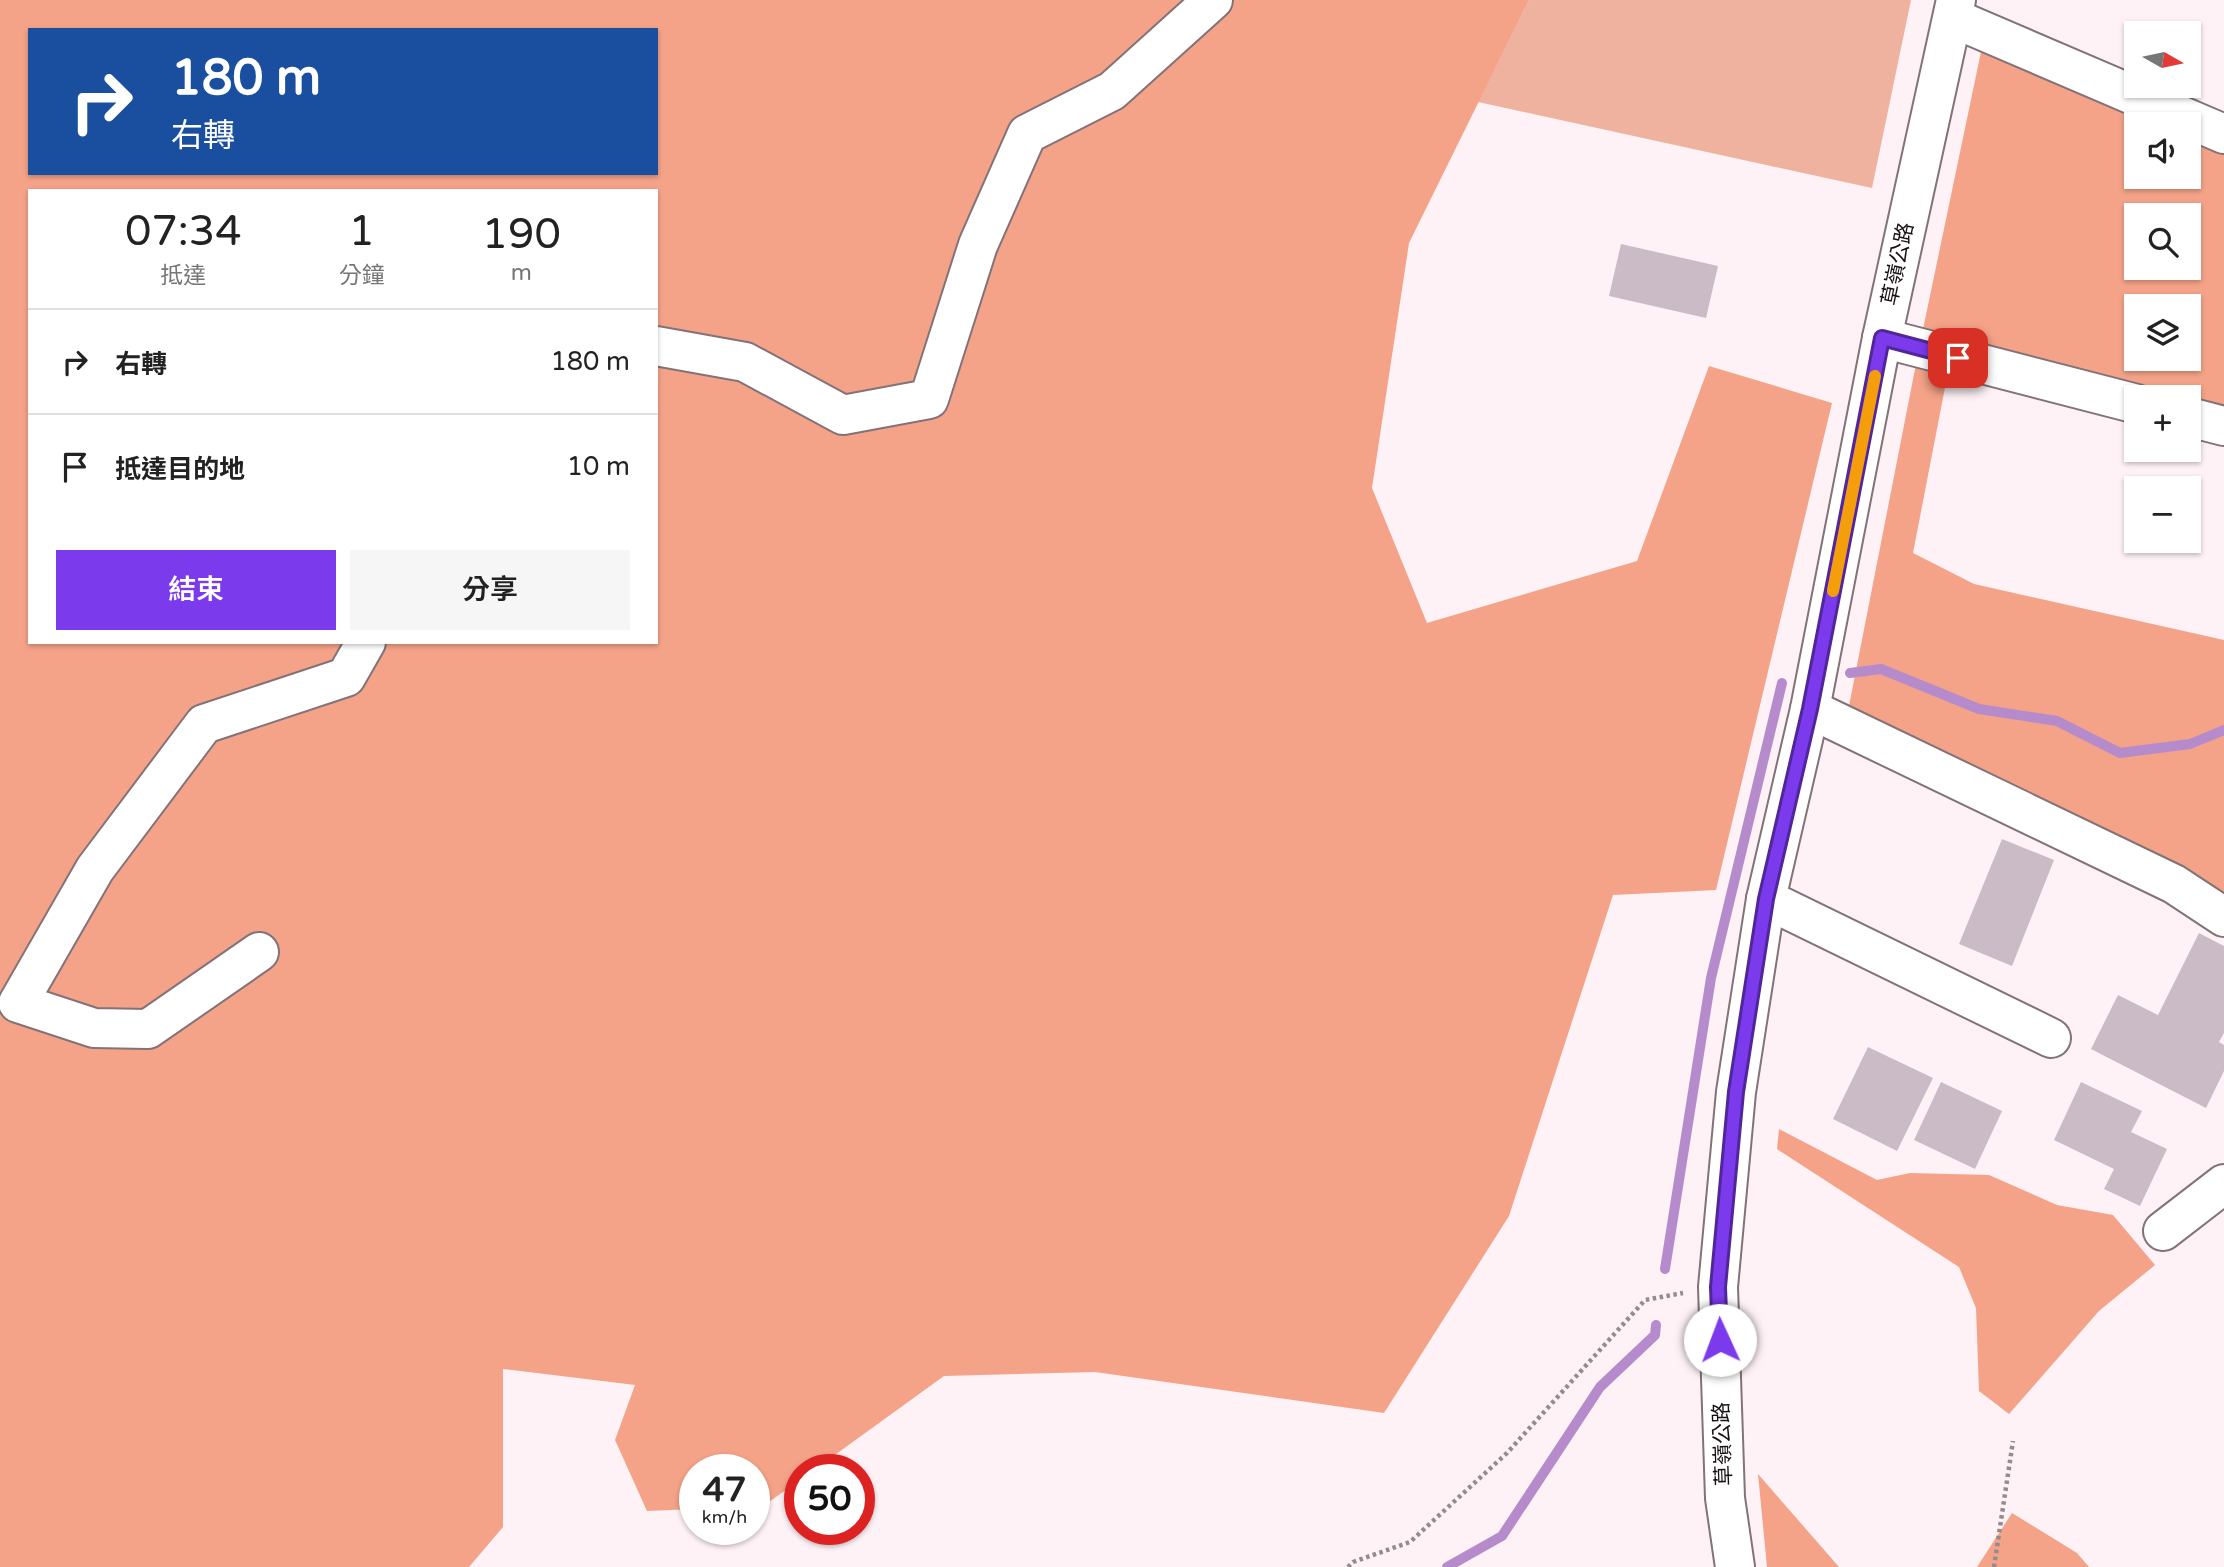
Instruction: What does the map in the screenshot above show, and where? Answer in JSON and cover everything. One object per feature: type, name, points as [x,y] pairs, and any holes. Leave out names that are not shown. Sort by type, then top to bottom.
[{"type":"street","points":[[658,346],[744,362],[844,415],[929,399],[978,245],[1027,134],[1112,91],[1213,0]]},
{"type":"street","points":[[1955,9],[2224,134]]},
{"type":"street","name":"草嶺公路","points":[[1735,1567],[1725,1498],[1718,1287],[1736,1092],[1766,899],[1810,709],[1882,338],[1955,9]]},
{"type":"street","points":[[1882,338],[2124,401]]},
{"type":"street","points":[[2201,420],[2224,426]]},
{"type":"street","points":[[260,952],[148,1028],[94,1028],[18,1003],[95,869],[204,724],[346,677],[365,644]]},
{"type":"street","points":[[1810,709],[2174,884],[2224,917]]},
{"type":"street","points":[[1766,899],[2051,1038]]},
{"type":"street","points":[[2163,1231],[2224,1184]]},
{"type":"path","points":[[1348,1567],[1353,1562],[1410,1542],[1507,1452],[1644,1300],[1718,1287]]},
{"type":"path","points":[[1994,1567],[2013,1441]]},
{"type":"shaded area","points":[[0,0],[1529,0],[1409,243],[1372,488],[1427,623],[1637,561],[1709,366],[1832,403],[1716,890],[1613,895],[1509,1216],[1384,1413],[1095,1372],[944,1376],[836,1454],[784,1454],[784,1491],[770,1501],[770,1454],[679,1454],[679,1510],[647,1511],[615,1440],[635,1385],[503,1369],[503,1527],[469,1567],[0,1567]]},
{"type":"shaded area","points":[[1529,0],[1911,0],[1872,188],[1478,102]]},
{"type":"shaded area","points":[[1982,47],[2139,112],[2124,112],[2124,189],[2201,189],[2201,138],[2224,148],[2224,407],[2201,400],[2201,385],[2138,385],[1922,334]]},
{"type":"shaded area","points":[[1916,364],[1948,372],[1913,553],[1974,584],[2224,640],[2224,898],[1849,706]]},
{"type":"shaded area","points":[[1779,1129],[1877,1180],[1910,1173],[1989,1175],[2057,1205],[2113,1215],[2155,1265],[2099,1311],[2009,1414],[1979,1391],[1976,1308],[1959,1267],[1777,1149]]},
{"type":"shaded area","points":[[1758,1474],[1839,1567],[1767,1567]]},
{"type":"shaded area","points":[[2012,1513],[2077,1553],[2089,1567],[1977,1567]]},
{"type":"building","points":[[1621,244],[1718,266],[1706,318],[1609,296]]},
{"type":"building","points":[[2002,839],[2054,860],[2012,966],[1959,944]]},
{"type":"building","points":[[2199,933],[2224,946],[2224,1033],[2219,1042],[2224,1045],[2224,1071],[2206,1108],[2091,1049],[2118,995],[2158,1015]]},
{"type":"building","points":[[1868,1047],[1933,1078],[1897,1151],[1833,1119]]},
{"type":"building","points":[[1941,1082],[2002,1111],[1975,1169],[1914,1140]]},
{"type":"building","points":[[2081,1082],[2142,1111],[2131,1132],[2167,1149],[2140,1206],[2104,1189],[2114,1169],[2054,1140]]},
{"type":"waterway","points":[[1850,673],[1881,669],[1979,709],[2057,721],[2120,753],[2190,744],[2224,730]]},
{"type":"waterway","points":[[1665,1269],[1711,978],[1782,683]]},
{"type":"waterway","points":[[1447,1567],[1502,1536],[1600,1387],[1655,1335],[1656,1325]]},
{"type":"slow traffic","points":[[1833,591],[1875,376]]},
{"type":"route","points":[[1720,1340],[1718,1287],[1736,1092],[1766,899],[1810,709],[1882,338],[1958,358]]}]
